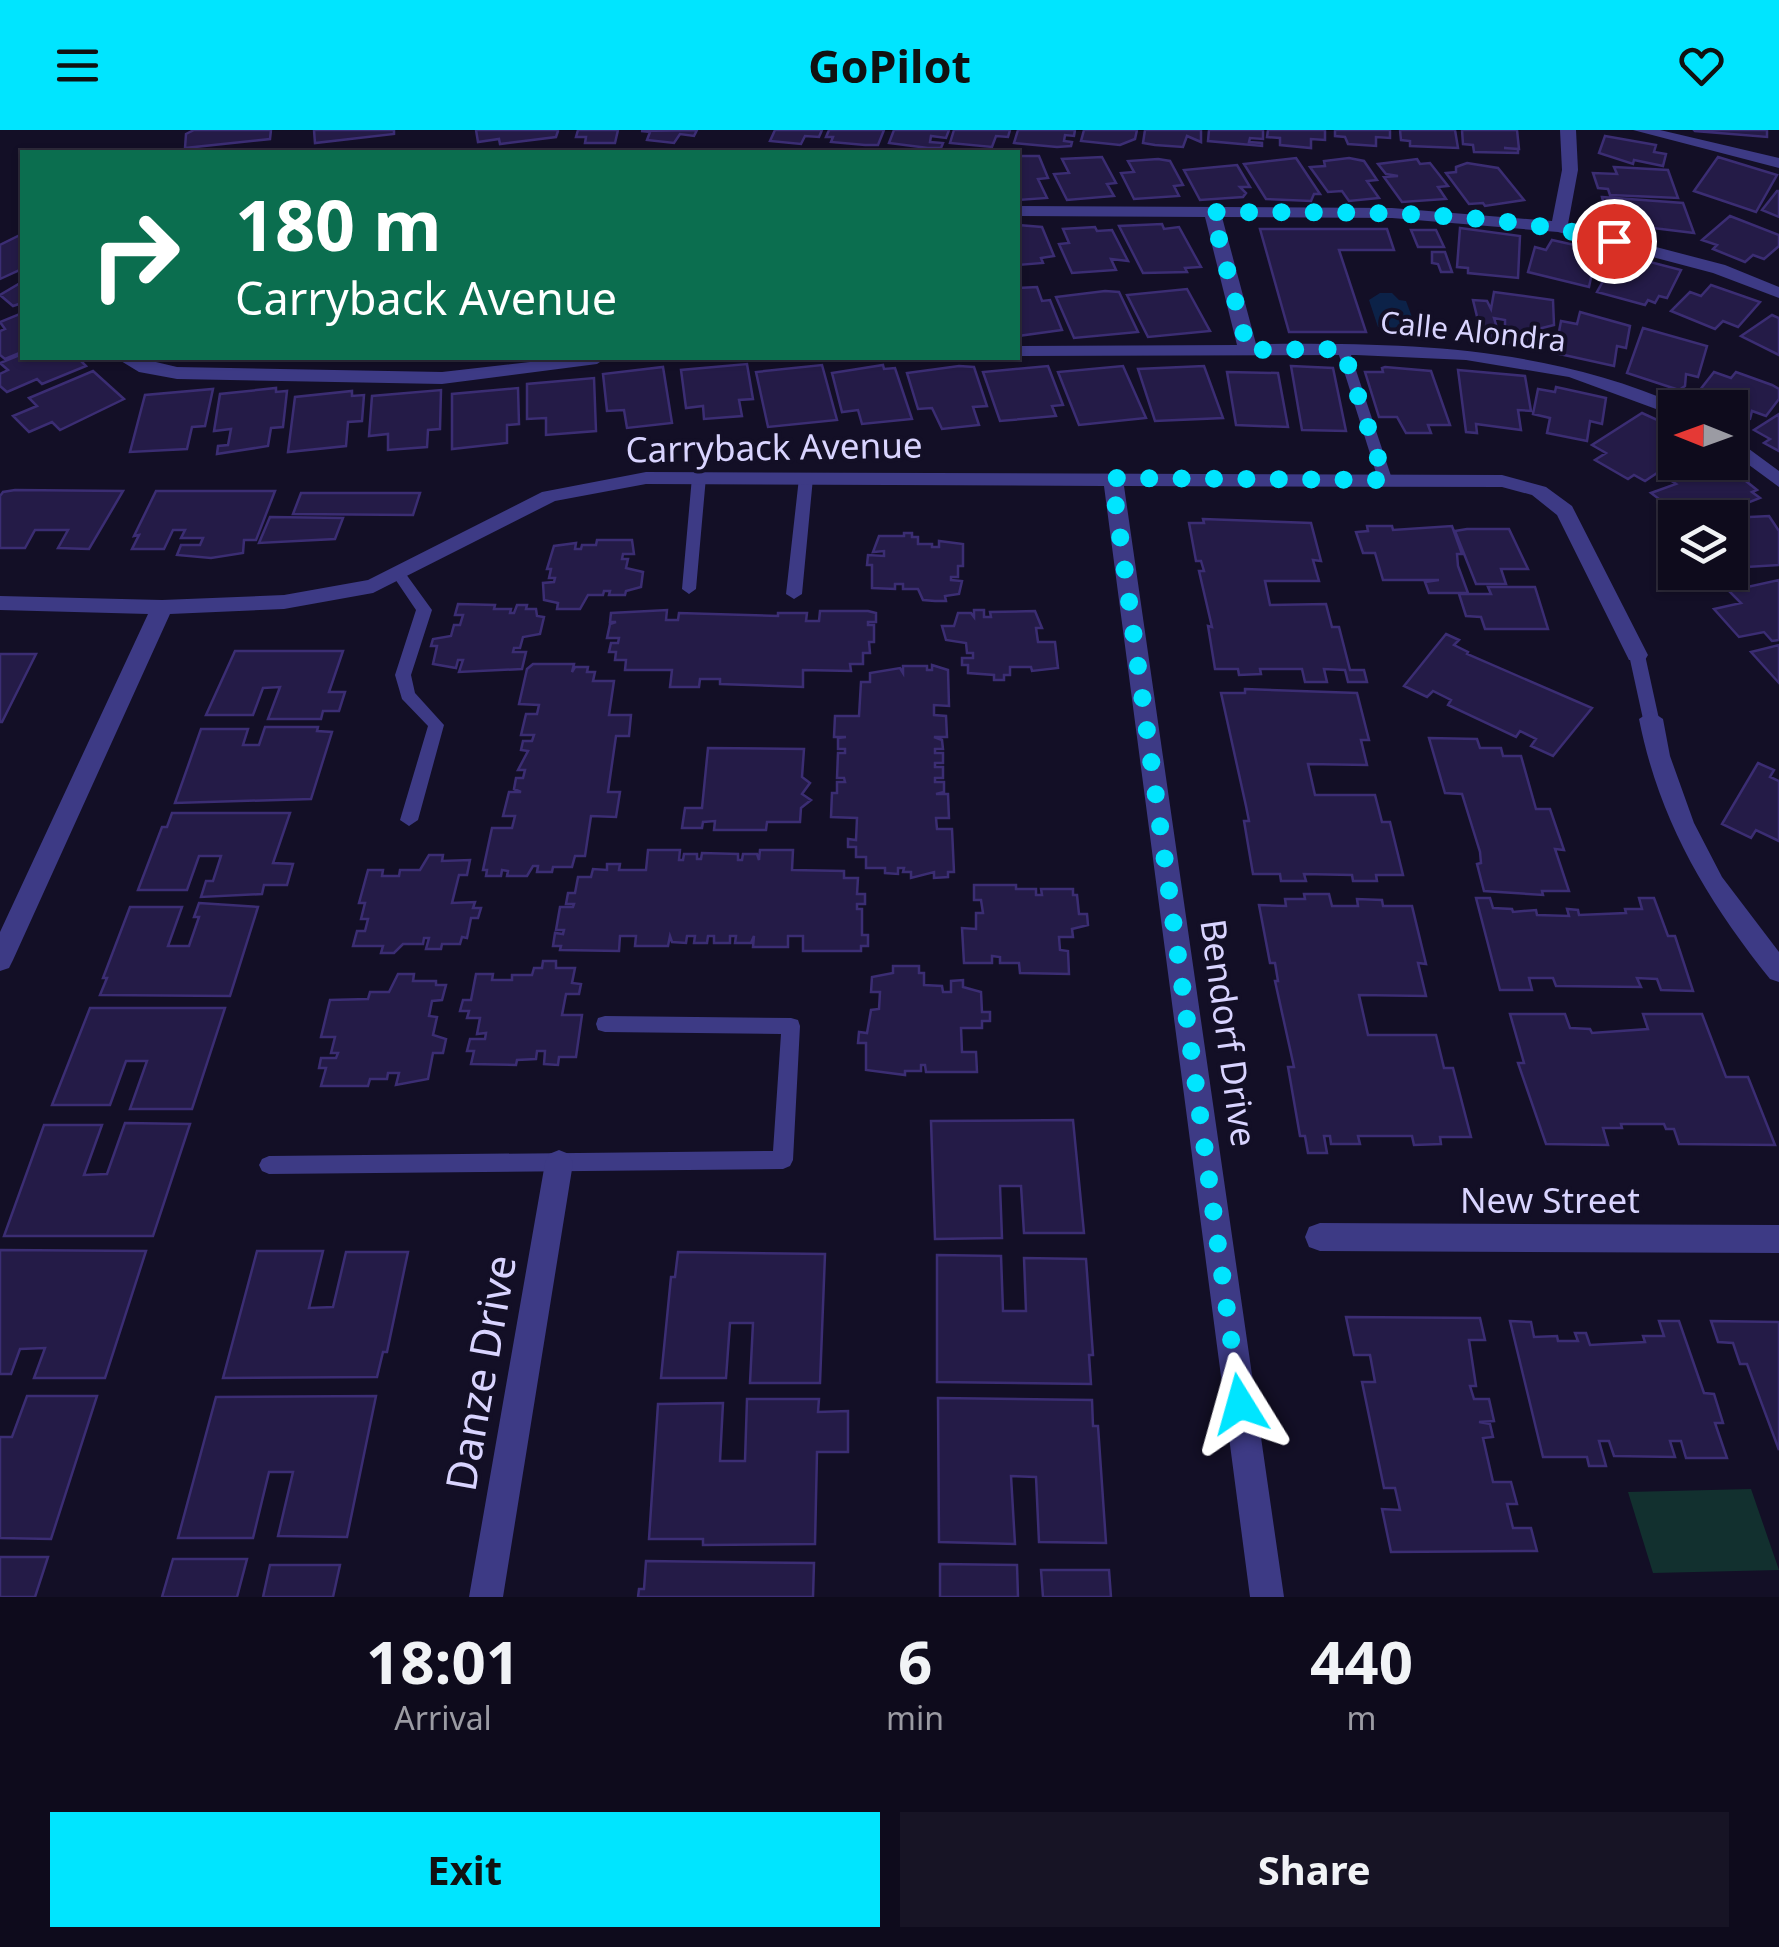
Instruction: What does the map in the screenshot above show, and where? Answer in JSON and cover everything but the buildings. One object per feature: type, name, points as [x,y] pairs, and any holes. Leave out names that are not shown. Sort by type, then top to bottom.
[{"type":"street","points":[[1559,228],[1570,170],[1568,130]]},
{"type":"street","points":[[1641,130],[1779,163]]},
{"type":"street","points":[[1020,211],[1456,215],[1559,228],[1719,268],[1779,293]]},
{"type":"street","points":[[1212,212],[1248,350]]},
{"type":"street","name":"Calle Alondra","points":[[1020,350],[1343,349],[1518,360],[1574,372],[1658,401]]},
{"type":"street","points":[[130,360],[146,368],[177,373],[442,378],[582,360]]},
{"type":"street","points":[[1748,456],[1779,481]]},
{"type":"street","name":"Carryback Avenue","points":[[0,603],[162,606],[284,602],[373,586],[549,496],[646,478],[1502,481],[1539,491],[1565,511],[1637,655]]},
{"type":"street","name":"Bendorf Drive","points":[[1112,478],[1267,1597]]},
{"type":"street","points":[[0,960],[162,606]]},
{"type":"street","points":[[1652,718],[1659,769],[1690,850],[1779,971]]},
{"type":"street","name":"Danze Drive","points":[[486,1597],[559,1162]]},
{"type":"street","name":"New Street","points":[[1320,1237],[1779,1239]]},
{"type":"lane","points":[[1343,349],[1385,480]]},
{"type":"lane","points":[[689,589],[699,477]]},
{"type":"lane","points":[[794,594],[806,478]]},
{"type":"lane","points":[[398,573],[424,610],[403,676],[408,696],[436,726],[409,820]]},
{"type":"lane","points":[[1637,655],[1652,718]]},
{"type":"lane","points":[[269,1165],[783,1160],[792,1026],[605,1024]]},
{"type":"green space","points":[[1751,1489],[1779,1570],[1653,1573],[1628,1492]]},
{"type":"water","points":[[1380,293],[1392,293],[1406,301],[1415,325],[1404,332],[1378,327],[1369,300]]},
{"type":"route","points":[[1240,1404],[1112,478],[1385,480],[1343,349],[1248,350],[1212,212],[1456,215],[1559,228],[1614,241]]}]
